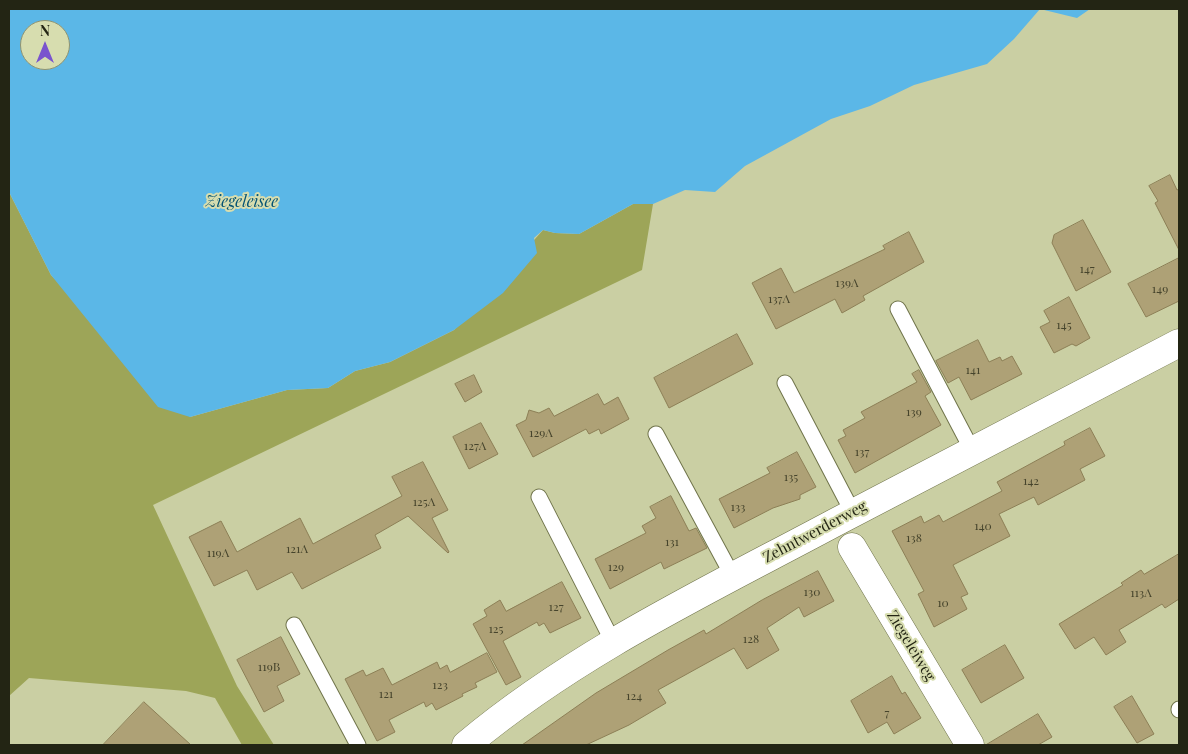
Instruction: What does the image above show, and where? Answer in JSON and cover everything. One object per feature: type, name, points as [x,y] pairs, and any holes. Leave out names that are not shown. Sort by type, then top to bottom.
[{"type":"street","name":"Zehntwerderweg","points":[[466,745],[502,715],[613,642],[732,575],[1179,343]]},
{"type":"street","name":"Ziegeleiweg","points":[[852,546],[970,745]]},
{"type":"lane","points":[[898,309],[972,450]]},
{"type":"lane","points":[[785,383],[853,512]]},
{"type":"lane","points":[[656,434],[732,575]]},
{"type":"lane","points":[[539,497],[613,642]]},
{"type":"lane","points":[[294,625],[358,745]]},
{"type":"green space","points":[[9,192],[51,275],[190,417],[287,390],[328,388],[355,371],[390,362],[454,330],[543,230],[555,233],[579,234],[633,204],[653,204],[642,270],[153,505],[237,686],[274,745],[242,745],[215,698],[186,691],[29,678],[9,696]]},
{"type":"water","name":"Ziegeleisee","points":[[9,9],[1040,9],[1014,39],[987,64],[914,85],[870,106],[831,119],[745,166],[715,192],[685,190],[653,204],[633,204],[579,234],[555,233],[543,230],[534,238],[537,253],[503,293],[454,330],[390,362],[355,371],[328,388],[287,390],[190,417],[158,407],[51,275],[9,192]]},
{"type":"water","points":[[1040,9],[1090,9],[1077,18]]},
{"type":"building","points":[[1170,175],[1177,190],[1179,189],[1179,250],[1155,203],[1158,201],[1149,186]]},
{"type":"building","points":[[1083,220],[1111,272],[1076,291],[1052,243],[1054,235]]},
{"type":"building","points":[[909,232],[924,262],[863,296],[865,300],[842,313],[835,299],[776,329],[752,283],[781,268],[794,293],[885,249],[883,246]]},
{"type":"building","points":[[1179,258],[1179,301],[1146,317],[1128,284]]},
{"type":"building","points":[[1069,297],[1090,338],[1076,346],[1072,344],[1054,353],[1040,327],[1050,322],[1044,311]]},
{"type":"building","points":[[737,334],[753,364],[669,408],[654,378]]},
{"type":"building","points":[[978,340],[989,362],[1000,357],[1002,361],[1012,356],[1022,374],[971,400],[959,377],[948,383],[936,361]]},
{"type":"building","points":[[919,370],[931,392],[925,396],[941,425],[855,473],[838,440],[846,436],[843,430],[865,418],[861,412],[917,382],[912,374]]},
{"type":"building","points":[[474,375],[482,392],[465,402],[455,384]]},
{"type":"building","points":[[598,394],[604,405],[618,397],[629,419],[601,434],[599,429],[589,434],[586,429],[533,457],[516,425],[526,420],[529,410],[539,413],[549,408],[554,416]]},
{"type":"building","points":[[481,423],[498,454],[469,469],[453,437]]},
{"type":"building","points":[[1090,428],[1105,456],[1080,469],[1085,480],[1038,505],[1034,497],[999,514],[1010,536],[953,565],[968,594],[961,597],[967,609],[934,627],[918,594],[924,591],[892,531],[921,516],[924,523],[939,515],[943,522],[1002,491],[997,482],[1065,445],[1064,442]]},
{"type":"building","points":[[797,452],[816,487],[800,495],[800,499],[773,508],[734,528],[719,499],[770,473],[767,468]]},
{"type":"building","points":[[423,462],[448,510],[432,518],[448,553],[408,516],[375,535],[381,548],[302,589],[292,572],[257,590],[247,570],[214,586],[189,537],[221,521],[237,552],[300,518],[313,544],[402,496],[392,477]]},
{"type":"building","points":[[671,496],[689,531],[696,528],[707,548],[664,569],[661,562],[610,589],[595,559],[646,533],[642,526],[656,518],[650,507]]},
{"type":"building","points":[[1179,554],[1179,599],[1165,608],[1162,604],[1119,630],[1126,642],[1106,655],[1094,637],[1075,649],[1059,624],[1123,585],[1121,583],[1141,570],[1144,574]]},
{"type":"building","points":[[818,571],[834,601],[804,617],[799,607],[767,628],[779,650],[747,669],[734,648],[658,690],[666,703],[629,725],[586,745],[522,745],[596,693],[668,650],[704,630],[706,634],[762,600]]},
{"type":"building","points":[[562,582],[581,618],[550,633],[544,623],[539,626],[537,622],[503,641],[521,677],[506,685],[473,624],[487,616],[484,610],[500,600],[506,611]]},
{"type":"building","points":[[281,637],[300,674],[277,686],[284,701],[264,712],[237,660]]},
{"type":"building","points":[[1005,645],[1024,678],[981,703],[962,670]]},
{"type":"building","points":[[487,653],[497,672],[475,683],[477,687],[462,694],[463,696],[436,710],[432,703],[426,707],[424,702],[389,720],[395,732],[377,741],[345,679],[363,670],[366,676],[383,668],[392,685],[437,662],[440,669],[447,665],[450,672]]},
{"type":"building","points":[[892,676],[902,694],[905,692],[921,718],[894,734],[887,722],[868,733],[851,701]]},
{"type":"building","points":[[1132,696],[1154,734],[1137,743],[1114,707]]},
{"type":"building","points":[[144,702],[191,745],[103,745]]},
{"type":"building","points":[[1038,714],[1052,737],[1038,745],[986,745]]}]
